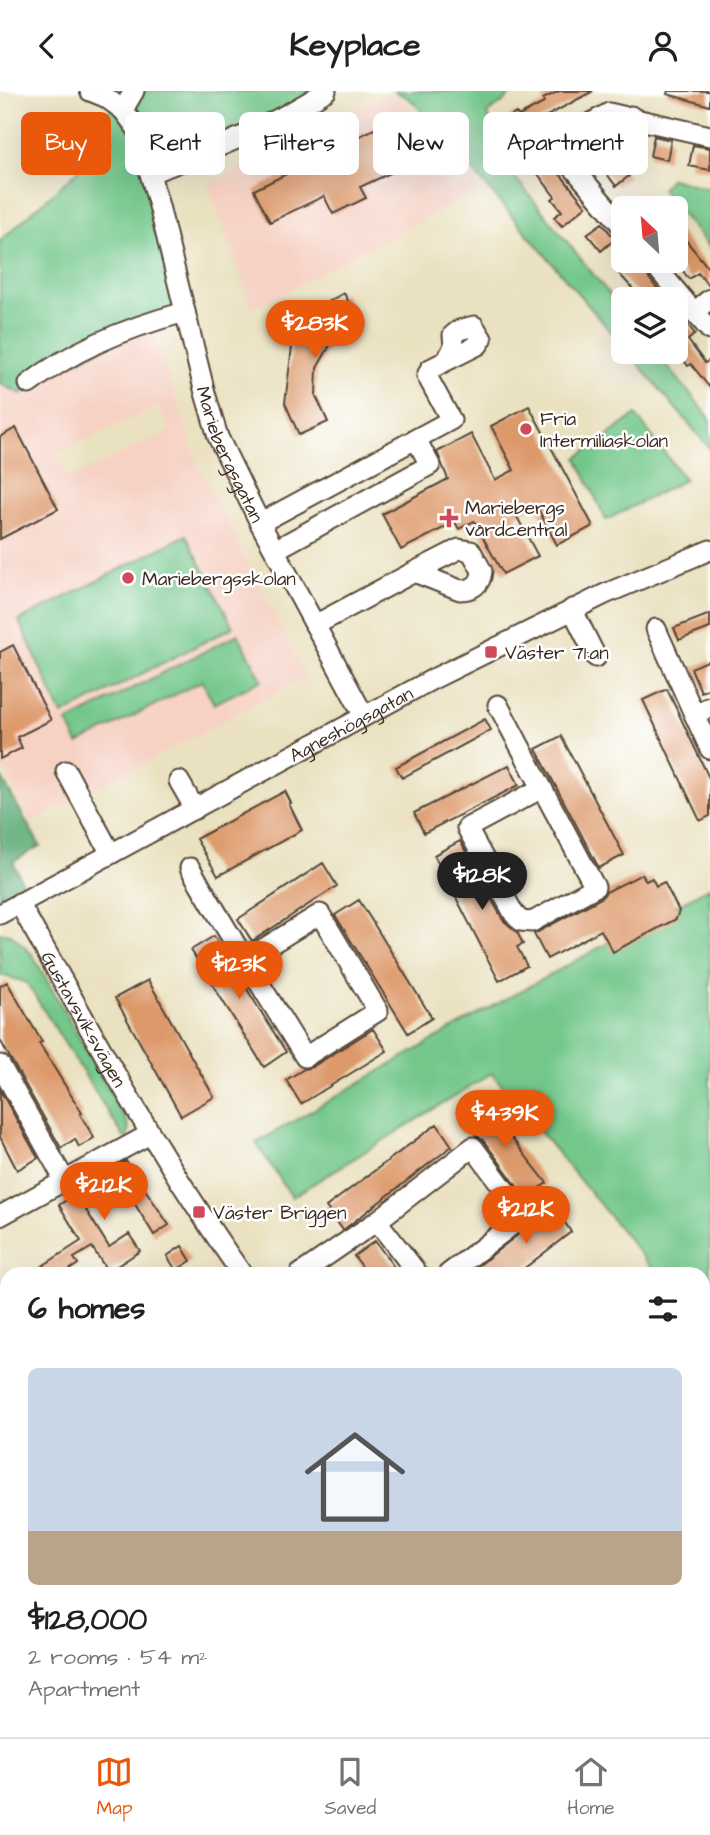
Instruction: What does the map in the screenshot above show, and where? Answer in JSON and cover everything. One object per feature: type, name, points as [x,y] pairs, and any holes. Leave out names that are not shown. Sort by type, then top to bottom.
[{"type":"street","name":"Mariebergsgatan","points":[[90,91],[105,97],[125,113]]},
{"type":"street","points":[[123,110],[134,91]]},
{"type":"street","points":[[225,144],[326,91]]},
{"type":"street","points":[[648,120],[710,136]]},
{"type":"street","name":"Mariebergsgatan","points":[[150,175],[218,437],[260,523],[364,716]]},
{"type":"street","points":[[579,175],[611,213]]},
{"type":"street","points":[[662,273],[710,330]]},
{"type":"street","points":[[694,312],[710,299]]},
{"type":"street","points":[[29,384],[51,367],[108,337],[185,313]]},
{"type":"street","points":[[260,523],[451,420],[427,376],[430,369],[447,360]]},
{"type":"street","points":[[275,550],[430,465],[416,439]]},
{"type":"street","name":"Agneshögsgatan","points":[[0,914],[364,716],[572,609],[710,549]]},
{"type":"street","points":[[315,625],[415,572]]},
{"type":"street","points":[[572,609],[596,657]]},
{"type":"street","points":[[656,629],[702,710],[710,749]]},
{"type":"street","points":[[498,705],[594,887],[532,922],[520,921],[508,905],[467,828],[542,789]]},
{"type":"street","points":[[66,771],[111,854]]},
{"type":"street","points":[[179,781],[195,809]]},
{"type":"street","points":[[190,869],[245,960],[305,1057],[379,1011],[320,914],[245,960]]},
{"type":"street","name":"Gustavsviksvägen","points":[[19,904],[150,1134],[238,1267]]},
{"type":"street","points":[[0,1065],[65,1181]]},
{"type":"street","points":[[0,1216],[150,1134]]},
{"type":"street","points":[[310,1267],[377,1221],[473,1147],[524,1216],[457,1267]]},
{"type":"street","points":[[377,1221],[413,1267]]},
{"type":"shaded area","points":[[386,94],[403,100],[414,112],[373,112],[373,175],[469,175],[481,189],[252,309],[208,185],[239,169],[239,175],[359,175],[359,112],[351,112]]},
{"type":"shaded area","name":"Mariebergsskolan","points":[[122,239],[199,467],[306,677],[31,823],[0,761],[0,329]],"holes":[[[158,406],[170,431],[68,479],[56,454]]]},
{"type":"green space","points":[[114,91],[315,91],[300,102],[278,112],[239,112],[239,129],[225,136],[225,112],[125,112],[125,175],[152,175],[186,308],[29,384],[22,394],[0,384],[0,241],[73,175],[111,175],[113,139],[111,112],[109,112]]},
{"type":"green space","points":[[394,91],[512,91],[505,101],[488,112],[483,112],[483,175],[513,175],[611,296],[611,332],[469,166],[469,112],[422,112],[410,99]]},
{"type":"green space","points":[[671,178],[710,189],[710,248],[688,222],[688,196],[667,196],[661,189]]},
{"type":"green space","points":[[638,364],[666,364],[710,418],[710,449]]},
{"type":"green space","points":[[636,415],[685,480],[606,520],[577,458]]},
{"type":"green space","points":[[186,535],[233,627],[62,715],[19,621]]},
{"type":"green space","points":[[238,634],[262,680],[214,704],[202,681],[78,744],[67,722]]},
{"type":"green space","points":[[0,775],[40,846],[13,862],[25,889],[0,902]]},
{"type":"green space","points":[[710,887],[710,1267],[651,1267],[492,1073],[292,1197],[256,1143],[466,1021]]},
{"type":"green space","points":[[0,933],[11,934],[32,954],[127,1122],[128,1137],[125,1139],[26,982],[0,975]]},
{"type":"building","points":[[559,91],[593,91],[554,112],[527,112],[544,103],[543,99]]},
{"type":"building","points":[[668,91],[710,91],[710,106],[667,94]]},
{"type":"building","points":[[373,129],[373,175],[386,175],[360,187],[366,198],[333,214],[324,196],[270,222],[254,190],[284,175],[359,175],[359,136]]},
{"type":"building","points":[[654,136],[671,140],[667,160],[650,156]]},
{"type":"building","points":[[693,145],[710,148],[710,170],[689,166]]},
{"type":"building","points":[[539,175],[561,175],[586,206],[562,226],[554,217],[562,211],[552,199],[555,197]]},
{"type":"building","points":[[608,175],[628,175],[629,176],[616,186]]},
{"type":"building","points":[[602,223],[611,234],[611,242],[601,251],[587,234]]},
{"type":"building","points":[[688,243],[710,270],[710,287],[698,273],[689,279],[684,273],[688,273]]},
{"type":"building","points":[[619,273],[645,273],[656,287],[631,287]]},
{"type":"building","points":[[344,293],[360,325],[333,340],[317,368],[316,396],[328,422],[299,435],[285,403],[292,347],[310,312]]},
{"type":"building","points":[[688,325],[695,334],[688,340]]},
{"type":"building","points":[[688,340],[705,363],[710,360],[710,388],[691,364],[688,366]]},
{"type":"building","points":[[529,406],[593,526],[557,545],[536,505],[516,515],[538,556],[503,574],[474,521],[459,529],[455,522],[401,550],[382,514],[448,479],[437,452],[471,434],[495,480],[514,470],[491,426]]},
{"type":"building","points":[[16,428],[58,509],[0,539],[0,437]]},
{"type":"building","points":[[710,614],[710,628],[679,640],[674,628]]},
{"type":"building","points":[[13,645],[51,720],[17,737],[22,748],[0,759],[0,652]]},
{"type":"building","points":[[710,660],[710,688],[701,692],[691,668]]},
{"type":"building","points":[[667,689],[710,780],[710,816],[700,821],[643,700]]},
{"type":"building","points":[[485,719],[491,730],[402,778],[396,767]]},
{"type":"building","points":[[561,736],[624,855],[599,868],[536,749]]},
{"type":"building","points":[[509,765],[519,785],[424,833],[414,813]]},
{"type":"building","points":[[285,791],[302,830],[218,876],[196,839]]},
{"type":"building","points":[[460,841],[503,920],[517,932],[523,944],[517,947],[527,966],[499,981],[434,855]]},
{"type":"building","points":[[323,863],[337,886],[252,941],[238,919]]},
{"type":"building","points":[[642,874],[646,881],[652,878],[656,886],[664,882],[679,911],[676,919],[613,952],[601,930],[547,959],[534,934]]},
{"type":"building","points":[[359,900],[432,1018],[408,1033],[335,915]]},
{"type":"building","points":[[214,936],[286,1052],[264,1067],[191,950]]},
{"type":"building","points":[[148,980],[214,1097],[181,1116],[115,998]]},
{"type":"building","points":[[7,982],[94,1138],[79,1147],[75,1139],[61,1148],[0,1040],[0,986]]},
{"type":"building","points":[[373,1029],[387,1051],[301,1104],[286,1080]]},
{"type":"building","points":[[0,1090],[38,1158],[17,1170],[0,1137]]},
{"type":"building","points":[[484,1103],[547,1183],[525,1197],[464,1119]]},
{"type":"building","points":[[437,1124],[452,1146],[343,1230],[326,1207]]},
{"type":"building","points":[[126,1161],[169,1225],[154,1235],[123,1185],[86,1210],[109,1247],[129,1234],[140,1251],[116,1267],[105,1267],[92,1247],[74,1258],[78,1264],[74,1267],[41,1267],[81,1241],[59,1205]]},
{"type":"building","points":[[554,1206],[571,1232],[526,1267],[477,1267]]},
{"type":"building","points":[[375,1241],[394,1267],[363,1267],[354,1256]]},
{"type":"building","points":[[182,1246],[191,1261],[181,1267],[174,1267],[167,1256]]},
{"type":"place","name":"Fria Intermiliaskolan","points":[[526,429]]},
{"type":"place","name":"Mariebergs vårdcentral","points":[[449,518]]},
{"type":"place","name":"Mariebergsskolan","points":[[128,578]]},
{"type":"place","name":"Väster 71:an","points":[[491,652]]},
{"type":"place","name":"Väster Briggen","points":[[199,1212]]}]
